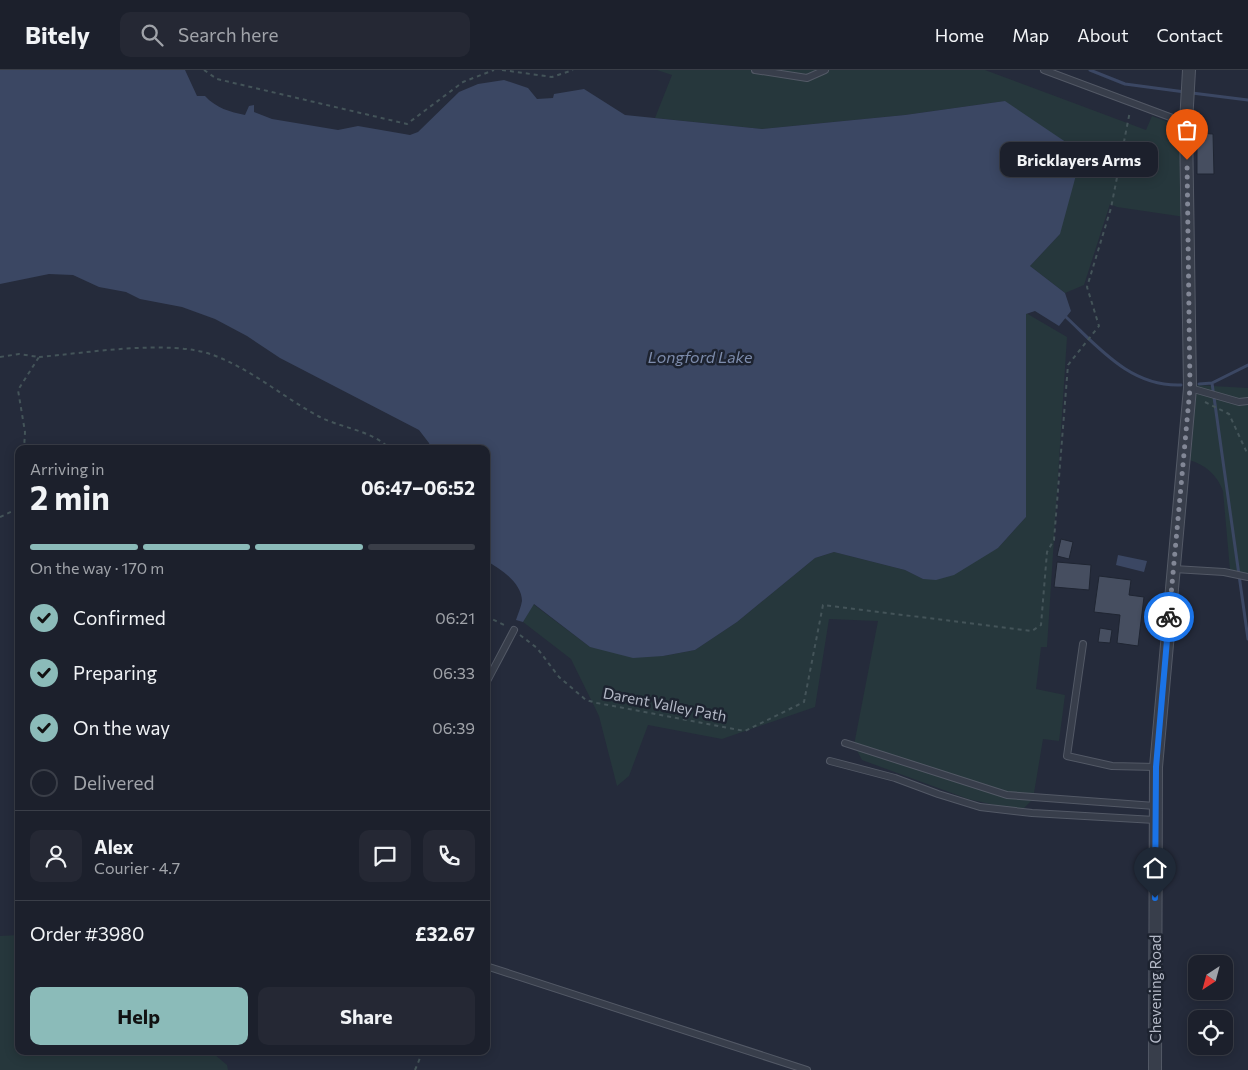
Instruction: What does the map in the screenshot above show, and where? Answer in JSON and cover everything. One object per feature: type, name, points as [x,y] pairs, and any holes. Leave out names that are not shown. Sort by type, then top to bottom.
[{"type":"street","name":"Chevening Road","points":[[1156,1070],[1156,767],[1190,388],[1186,123],[1189,70]]},
{"type":"lane","points":[[755,70],[807,78],[825,70]]},
{"type":"lane","points":[[1044,70],[1186,123]]},
{"type":"lane","points":[[1190,388],[1239,402],[1248,401]]},
{"type":"lane","points":[[1174,569],[1247,577]]},
{"type":"lane","points":[[490,676],[514,630]]},
{"type":"lane","points":[[1083,644],[1067,756],[1112,766],[1156,767]]},
{"type":"lane","points":[[845,743],[1007,795],[1155,806]]},
{"type":"lane","points":[[830,761],[894,778],[980,807],[1155,820]]},
{"type":"lane","points":[[490,967],[807,1070]]},
{"type":"path","points":[[204,70],[217,79],[407,124],[464,82],[494,70]]},
{"type":"path","points":[[502,70],[552,76],[572,70]]},
{"type":"path","name":"Darent Valley Path","points":[[490,618],[514,630],[537,648],[559,677],[586,700],[745,731],[804,702],[823,605],[1032,631],[1041,625],[1047,552],[1054,540],[1068,365],[1099,326],[1088,287],[1111,208],[1131,103]]},
{"type":"path","points":[[0,357],[19,354],[40,357],[162,348],[193,349],[212,354],[234,364],[319,417],[373,437],[384,445]]},
{"type":"path","points":[[24,445],[26,432],[18,390],[40,357]]},
{"type":"path","points":[[1208,403],[1229,414],[1248,455]]},
{"type":"path","points":[[0,518],[15,510]]},
{"type":"path","points":[[415,1070],[421,1055]]},
{"type":"shaded area","points":[[657,70],[985,70],[1146,130],[1152,116],[1179,126],[1182,139],[1185,217],[1117,207],[1110,204],[1084,285],[1065,293],[1030,266],[1060,234],[1005,101],[905,115],[762,129],[655,118],[672,75]]},
{"type":"shaded area","points":[[1026,313],[1067,337],[1047,647],[1041,647],[1036,689],[1065,695],[1059,741],[1043,739],[1033,799],[1021,811],[968,799],[862,760],[854,745],[878,621],[829,619],[815,707],[722,739],[648,725],[629,776],[617,786],[599,716],[571,659],[523,622],[533,604],[590,647],[663,656],[695,650],[737,622],[815,558],[834,552],[905,570],[923,579],[998,548],[1026,517]]},
{"type":"shaded area","points":[[1195,385],[1248,388],[1248,574],[1230,570],[1221,485],[1210,471],[1189,460]]},
{"type":"shaded area","points":[[15,935],[15,1055],[215,1055],[227,1065],[228,1070],[0,1070],[0,936]]},
{"type":"water","name":"Longford Lake","points":[[0,70],[185,70],[197,96],[205,96],[224,109],[234,112],[245,115],[249,106],[254,105],[254,112],[272,119],[338,130],[358,126],[410,135],[418,132],[459,92],[478,84],[504,80],[528,88],[537,99],[553,98],[554,94],[584,89],[625,115],[762,129],[905,115],[1005,101],[1082,153],[1060,234],[1030,266],[1065,293],[1071,311],[1059,326],[1035,311],[1026,314],[1026,517],[998,548],[954,575],[936,580],[923,579],[905,570],[834,552],[815,558],[737,622],[695,650],[663,656],[633,658],[590,647],[534,604],[523,622],[516,620],[522,601],[521,594],[514,582],[504,572],[490,563],[490,445],[430,445],[419,430],[280,358],[247,336],[215,319],[182,307],[140,299],[126,292],[99,287],[73,275],[49,274],[0,284]]},
{"type":"water","points":[[1118,555],[1147,561],[1144,572],[1116,565]]},
{"type":"building","points":[[1197,133],[1213,134],[1214,174],[1197,174]]},
{"type":"building","points":[[1061,539],[1073,542],[1069,559],[1057,556]]},
{"type":"building","points":[[1057,562],[1091,565],[1089,590],[1054,587]]},
{"type":"building","points":[[1099,576],[1131,580],[1129,595],[1144,597],[1138,646],[1117,643],[1120,615],[1094,612]]},
{"type":"building","points":[[1100,628],[1112,630],[1110,643],[1098,642]]},
{"type":"waterway","points":[[1090,70],[1125,84],[1185,92]]},
{"type":"waterway","points":[[1192,93],[1248,100]]},
{"type":"waterway","points":[[1066,317],[1104,353],[1131,373],[1163,384],[1181,385]]},
{"type":"waterway","points":[[1199,384],[1212,383],[1248,365]]},
{"type":"waterway","points":[[1212,383],[1248,639]]},
{"type":"way so far","points":[[1169,617],[1190,388],[1187,160]]},
{"type":"place","name":"Bricklayers Arms","points":[[1187,160]]},
{"type":"route","points":[[1155,898],[1156,767],[1169,617]]}]
